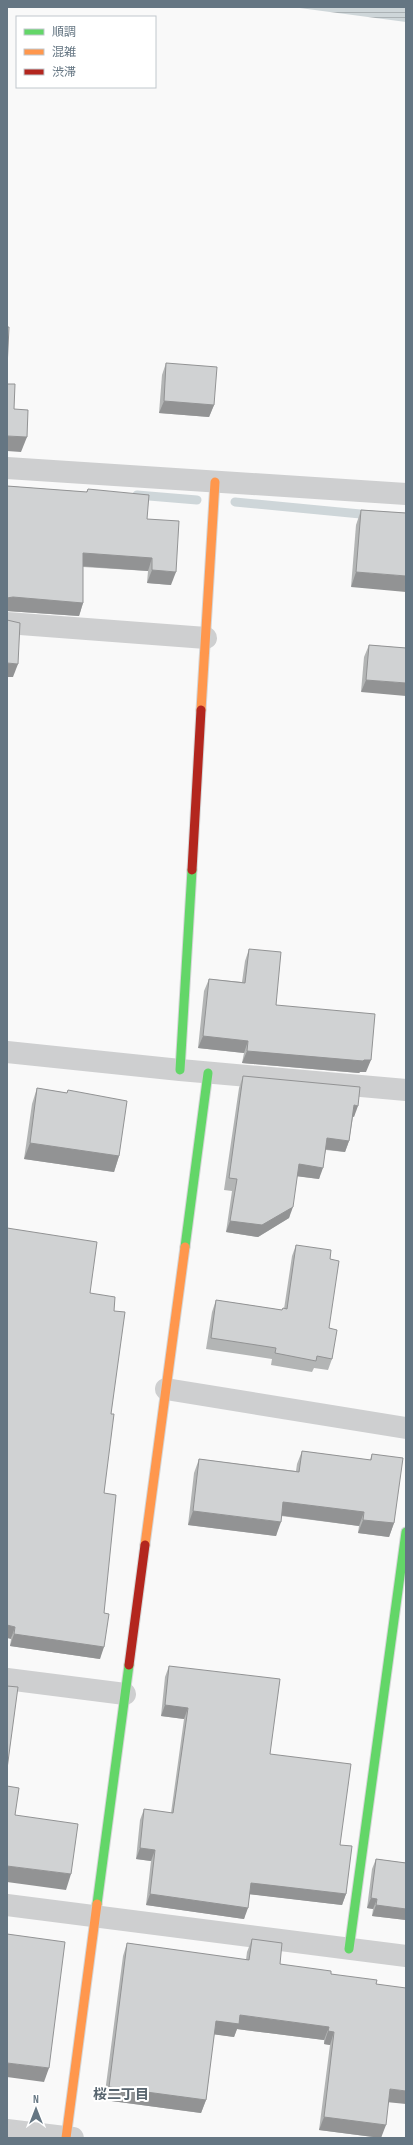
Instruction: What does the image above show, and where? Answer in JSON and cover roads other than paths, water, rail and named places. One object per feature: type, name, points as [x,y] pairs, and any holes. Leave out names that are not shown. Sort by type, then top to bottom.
[{"type":"street","points":[[7,468],[406,494]]},
{"type":"street","points":[[180,1070],[216,482]]},
{"type":"street","points":[[7,623],[206,638]]},
{"type":"street","points":[[7,1052],[208,1073],[406,1090]]},
{"type":"street","points":[[7,2130],[69,2138],[125,1694],[208,1073]]},
{"type":"street","points":[[166,1389],[406,1428]]},
{"type":"street","points":[[349,1948],[406,1532]]},
{"type":"street","points":[[7,1679],[125,1694]]},
{"type":"street","points":[[7,1905],[406,1956]]},
{"type":"waterway","points":[[137,495],[197,500]]},
{"type":"waterway","points":[[235,502],[371,515]]},
{"type":"district","name":"桜二丁目","points":[[121,2094]]}]
